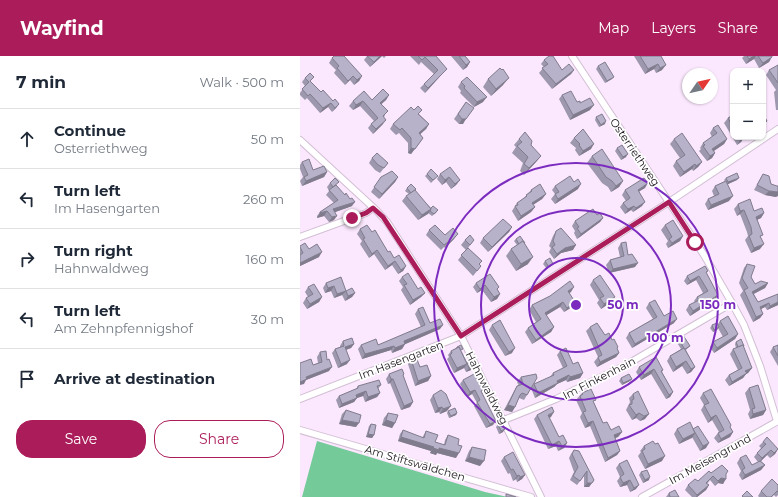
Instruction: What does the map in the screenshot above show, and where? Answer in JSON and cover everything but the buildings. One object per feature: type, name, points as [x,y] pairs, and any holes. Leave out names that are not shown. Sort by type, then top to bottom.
[{"type":"street","name":"Osterriethweg","points":[[572,56],[704,255],[732,303],[744,325],[760,366],[778,421]]},
{"type":"street","name":"Im Hasengarten","points":[[300,399],[461,336],[669,202],[778,129]]},
{"type":"street","name":"Hahnwaldweg","points":[[300,140],[387,222],[461,336],[541,497]]},
{"type":"street","points":[[300,237],[366,213],[373,208]]},
{"type":"street","name":"Im Finkenhain","points":[[504,420],[556,399],[626,366],[732,303]]},
{"type":"street","name":"Im Meisengrund","points":[[642,497],[778,421]]},
{"type":"street","name":"Am Stiftswäldchen","points":[[300,430],[531,497]]},
{"type":"green space","points":[[317,441],[485,492],[508,497],[302,497]]},
{"type":"route","points":[[352,218],[366,213],[373,208],[383,217],[461,336],[669,202],[695,242]]}]
